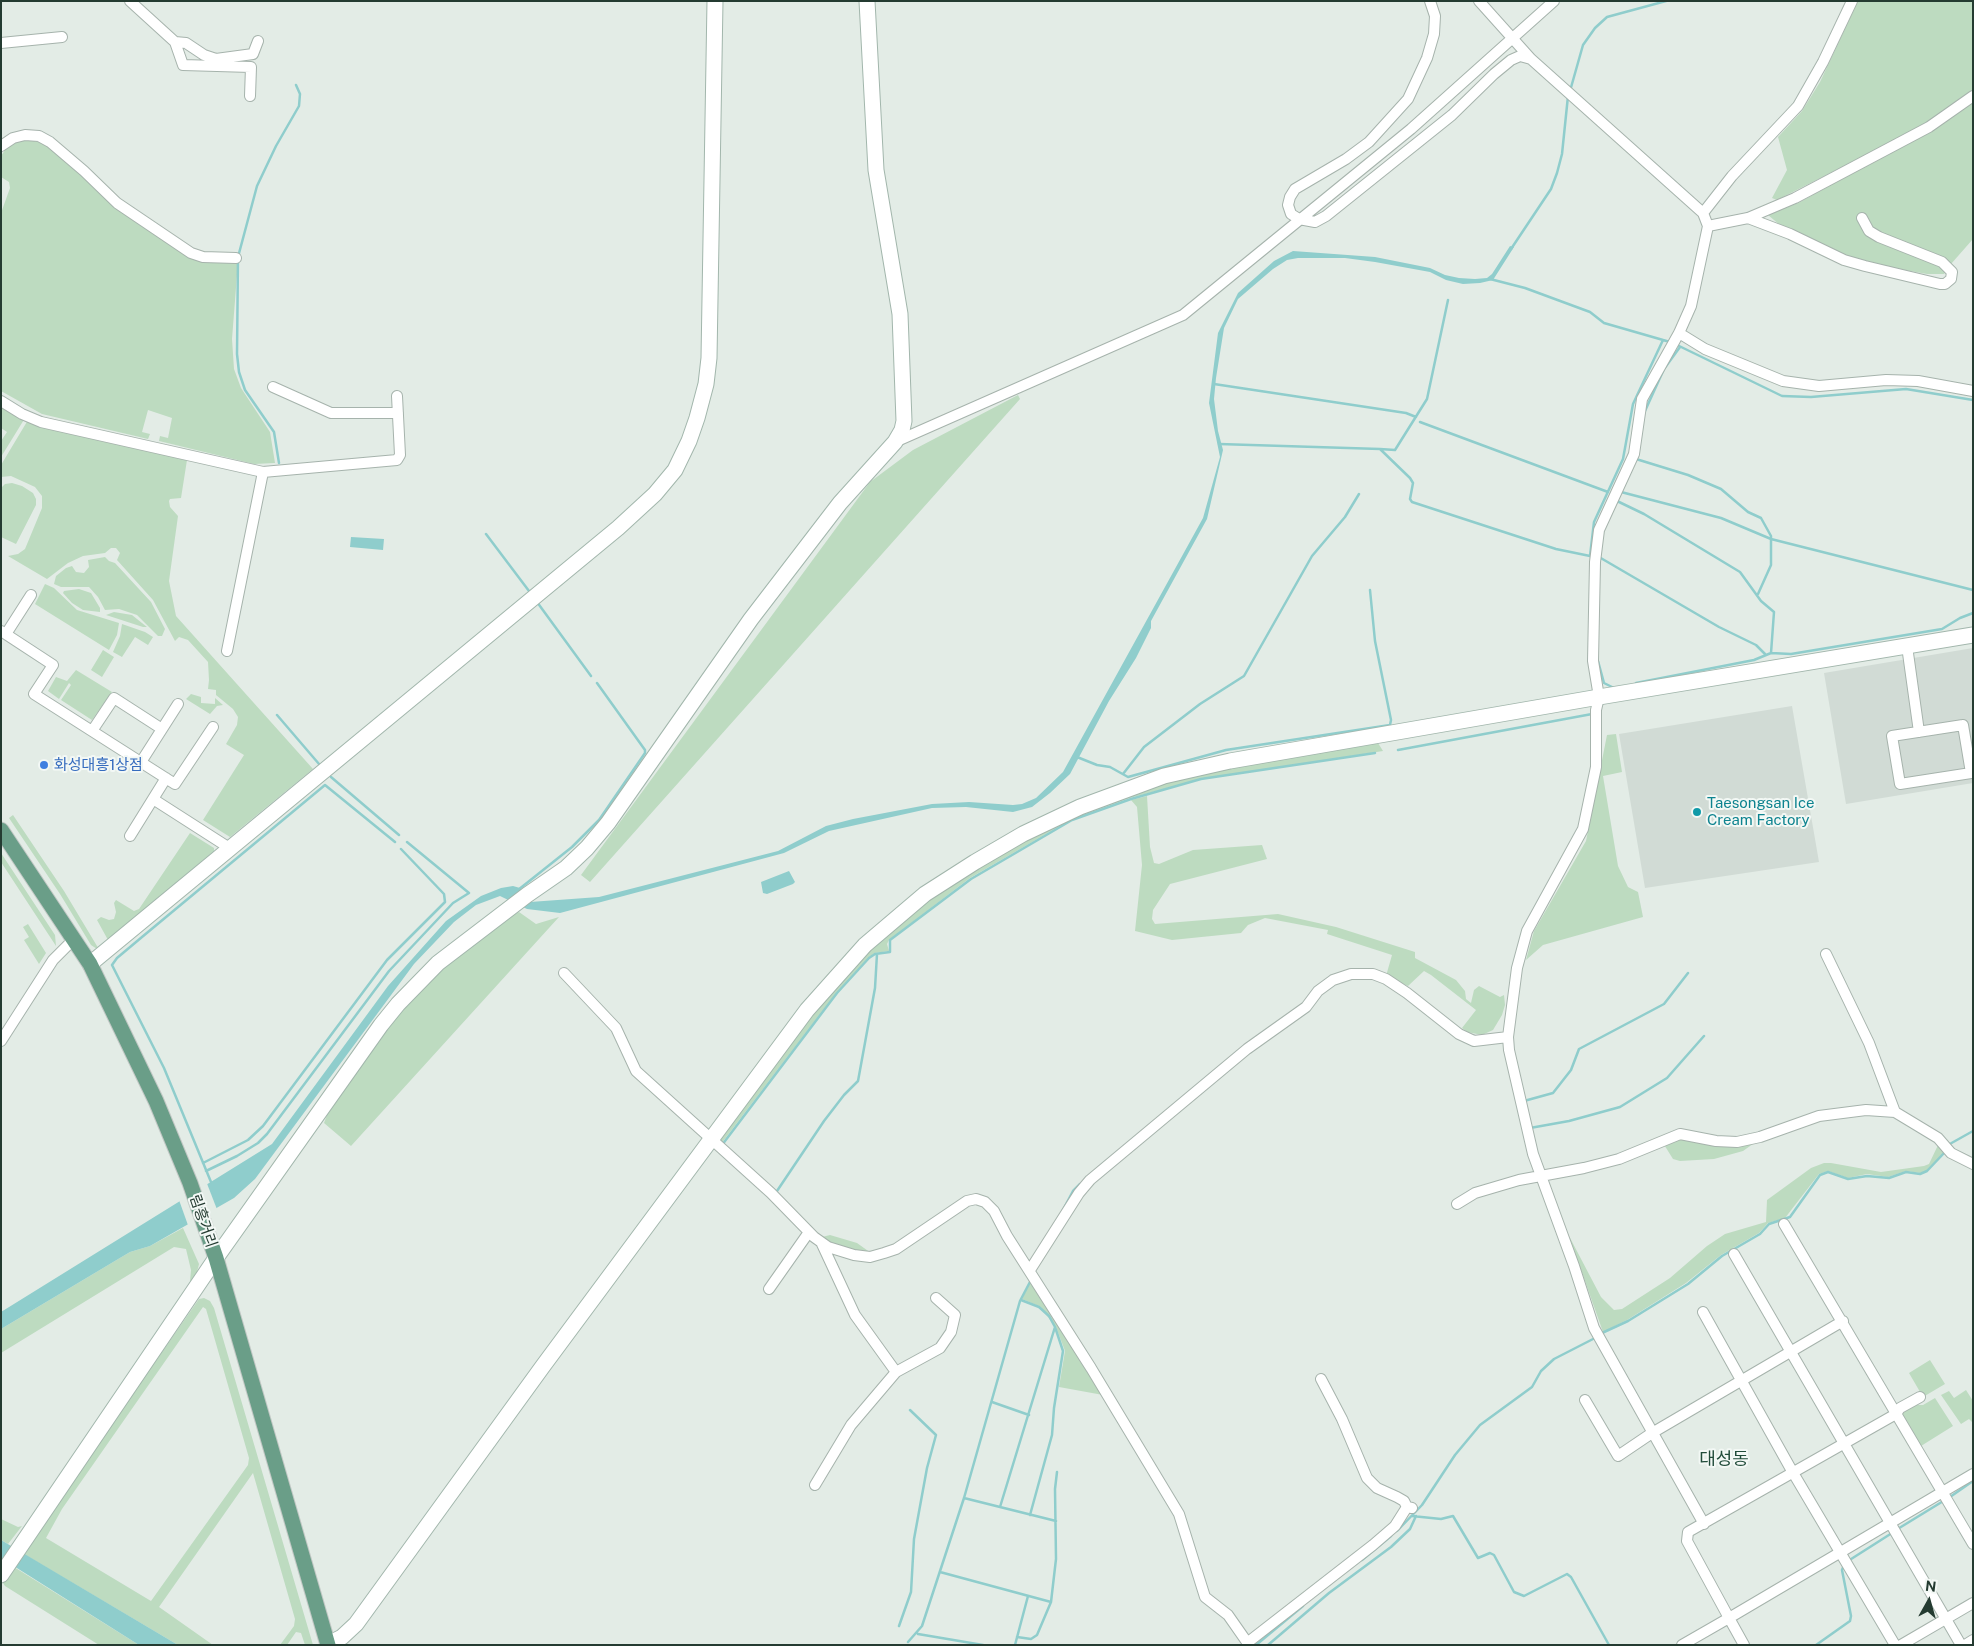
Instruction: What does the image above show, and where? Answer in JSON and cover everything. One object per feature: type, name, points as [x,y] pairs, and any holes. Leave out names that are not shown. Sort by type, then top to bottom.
[{"type":"main road","name":"림흥거리","points":[[1,830],[90,964],[156,1101],[190,1183],[216,1258],[328,1644]]},
{"type":"street","points":[[130,1],[175,42],[181,63],[187,67],[251,68],[250,96]]},
{"type":"street","points":[[90,964],[618,528],[655,494],[675,470],[689,441],[697,418],[706,384],[709,358],[715,1]]},
{"type":"street","points":[[5,1569],[216,1258],[398,1004],[438,963],[527,895],[566,868],[608,823],[751,619],[840,503],[895,442],[902,430],[904,421],[900,314],[876,170],[866,1]]},
{"type":"street","points":[[1430,1],[1435,16],[1434,34],[1424,66],[1408,99],[1368,142],[1346,159],[1296,189],[1290,196],[1288,205],[1291,214],[1299,219],[1315,222],[1326,216],[1445,120],[1499,69],[1520,56],[1531,59]]},
{"type":"street","points":[[1479,1],[1484,9],[1514,38],[1531,59],[1703,213],[1708,226],[1691,306],[1675,340],[1642,399],[1634,454],[1599,530],[1595,562],[1593,661],[1599,697],[1596,710],[1596,767],[1584,824],[1527,931],[1518,968],[1508,1037],[1520,1099],[1541,1176],[1574,1266],[1594,1328],[1704,1524]]},
{"type":"street","points":[[895,442],[1183,315],[1411,129],[1554,1]]},
{"type":"street","points":[[1703,213],[1732,176],[1798,106],[1823,62],[1852,1]]},
{"type":"street","points":[[1,43],[62,37]]},
{"type":"street","points":[[175,42],[186,43],[204,55],[216,59],[253,54],[258,41]]},
{"type":"street","points":[[1708,226],[1748,218],[1795,198],[1929,127],[1973,96]]},
{"type":"street","points":[[1,146],[13,138],[25,135],[39,136],[50,142],[84,171],[117,203],[191,253],[203,257],[236,258]]},
{"type":"street","points":[[1748,218],[1790,234],[1844,260],[1940,284],[1946,284],[1951,279],[1952,272],[1942,262],[1878,237],[1869,231],[1862,218]]},
{"type":"street","points":[[1675,340],[1783,380],[1819,386],[1886,380],[1918,380],[1973,391]]},
{"type":"street","points":[[273,387],[331,413],[398,413]]},
{"type":"street","points":[[1,401],[31,419],[41,422],[263,472],[397,460],[400,454],[397,396]]},
{"type":"street","points":[[228,650],[263,472]]},
{"type":"street","points":[[31,595],[3,633],[53,664],[34,694],[175,784],[213,727]]},
{"type":"street","points":[[328,1644],[342,1637],[356,1624],[807,1010],[865,945],[926,894],[1023,834],[1080,807],[1164,776],[1230,762],[1599,697],[1973,635]]},
{"type":"street","points":[[1907,646],[1919,732]]},
{"type":"street","points":[[92,731],[114,698],[162,728]]},
{"type":"street","points":[[141,762],[178,704]]},
{"type":"street","points":[[1963,725],[1970,748],[1971,773],[1900,784],[1892,736],[1919,732],[1963,725]]},
{"type":"street","points":[[130,836],[166,778]]},
{"type":"street","points":[[153,799],[231,849]]},
{"type":"street","points":[[1,1041],[53,960],[74,939]]},
{"type":"street","points":[[1826,954],[1869,1043],[1895,1112]]},
{"type":"street","points":[[564,973],[616,1028],[636,1071],[710,1140],[771,1193],[820,1242],[841,1252],[870,1257],[896,1248],[968,1201],[976,1199],[985,1202],[994,1211],[1006,1236],[1030,1270],[1179,1514],[1205,1597],[1228,1616],[1248,1644],[1373,1546],[1395,1526],[1410,1508],[1404,1501],[1377,1488],[1367,1478],[1342,1419],[1321,1379]]},
{"type":"street","points":[[1030,1270],[1079,1193],[1090,1180],[1247,1049],[1306,1007],[1318,991],[1333,980],[1351,974],[1373,974],[1386,979],[1459,1034],[1474,1041],[1508,1037]]},
{"type":"street","points":[[1457,1204],[1475,1193],[1519,1180],[1620,1159],[1680,1134],[1716,1141],[1737,1142],[1760,1137],[1819,1116],[1866,1110],[1895,1112],[1938,1138],[1951,1153],[1973,1164]]},
{"type":"street","points":[[1784,1224],[1973,1544]]},
{"type":"street","points":[[769,1289],[809,1232]]},
{"type":"street","points":[[820,1242],[854,1315],[896,1372]]},
{"type":"street","points":[[1734,1254],[1947,1618],[1960,1645]]},
{"type":"street","points":[[815,1485],[850,1425],[896,1372],[940,1348],[951,1332],[955,1315],[936,1298]]},
{"type":"street","points":[[1703,1312],[1792,1471],[1895,1645]]},
{"type":"street","points":[[1585,1400],[1618,1456],[1652,1433],[1843,1321]]},
{"type":"street","points":[[1744,1645],[1687,1541],[1688,1532],[1843,1442],[1896,1414],[1900,1408],[1920,1397]]},
{"type":"street","points":[[1682,1645],[1729,1618],[1844,1558],[1946,1496],[1973,1474]]},
{"type":"street","points":[[1901,1645],[1973,1603]]},
{"type":"street","points":[[1965,1645],[1973,1640]]},
{"type":"shaded area","points":[[1973,648],[1973,783],[1846,804],[1824,673]]},
{"type":"shaded area","points":[[1792,706],[1819,862],[1645,888],[1619,734]]},
{"type":"green space","points":[[1858,1],[1973,1],[1973,89],[1919,128],[1777,200],[1772,198],[1787,170],[1778,137],[1802,111],[1820,82]]},
{"type":"green space","points":[[1973,102],[1973,239],[1951,264],[1901,244],[1860,223],[1947,270],[1944,274],[1927,274],[1866,263],[1839,254],[1780,225],[1768,215],[1800,202],[1936,128]]},
{"type":"green space","points":[[25,139],[47,144],[168,241],[238,262],[232,339],[234,369],[241,388],[270,432],[275,463],[254,464],[159,441],[160,436],[168,438],[172,418],[148,410],[142,432],[150,434],[148,439],[42,414],[1,391],[1,213],[10,188],[9,182],[1,177],[1,156],[7,147],[15,141]]},
{"type":"green space","points":[[1018,395],[1020,399],[590,882],[581,875],[870,482],[913,450]]},
{"type":"green space","points":[[1,403],[25,418],[1,457],[1,441],[7,432],[1,428]]},
{"type":"green space","points":[[28,420],[187,460],[181,498],[170,499],[169,501],[170,507],[178,516],[169,581],[176,616],[313,769],[230,837],[203,820],[244,755],[226,744],[237,725],[238,717],[233,709],[216,695],[216,690],[208,689],[208,662],[188,640],[179,637],[175,641],[153,600],[117,560],[120,553],[116,548],[111,548],[105,553],[83,556],[68,563],[47,579],[8,556],[18,554],[25,549],[42,508],[42,496],[35,487],[11,476],[1,477],[1,465]]},
{"type":"green space","points":[[12,483],[22,486],[33,493],[36,499],[36,505],[16,544],[1,537],[1,488],[5,484]]},
{"type":"green space","points":[[105,557],[115,563],[151,602],[165,629],[162,636],[158,636],[137,615],[119,609],[105,610],[98,597],[89,587],[61,587],[54,584],[56,576],[66,568],[72,566],[76,572],[84,573],[89,567],[88,560]]},
{"type":"green space","points":[[45,584],[54,588],[77,610],[119,623],[117,635],[109,650],[35,604]]},
{"type":"green space","points":[[79,589],[91,593],[100,608],[100,612],[83,610],[72,603],[63,593],[64,591]]},
{"type":"green space","points":[[114,612],[132,615],[147,627],[106,615]]},
{"type":"green space","points":[[122,624],[145,632],[153,637],[148,645],[135,637],[122,657],[113,652],[120,636]]},
{"type":"green space","points":[[103,650],[114,657],[102,677],[91,670]]},
{"type":"green space","points":[[76,670],[112,692],[92,720],[61,700],[71,685],[69,683],[59,699],[48,691],[56,677],[67,681]]},
{"type":"green space","points":[[191,694],[201,697],[201,703],[215,704],[215,698],[223,705],[217,706],[210,714],[186,699]]},
{"type":"green space","points":[[1616,734],[1622,772],[1603,776],[1618,866],[1628,887],[1638,892],[1643,917],[1543,945],[1526,960],[1534,931],[1586,841],[1607,735]]},
{"type":"green space","points":[[1378,743],[1383,751],[1201,779],[1130,798],[1072,819],[970,878],[889,940],[887,944],[889,951],[875,953],[869,957],[836,993],[721,1144],[716,1140],[812,1010],[870,946],[934,895],[980,864],[1047,827],[1147,788],[1211,771]]},
{"type":"green space","points":[[1147,796],[1150,847],[1154,863],[1159,864],[1193,850],[1262,845],[1267,859],[1170,884],[1153,910],[1152,919],[1155,924],[1278,914],[1336,927],[1415,952],[1415,958],[1456,980],[1465,991],[1466,999],[1471,1003],[1474,990],[1479,986],[1500,997],[1504,995],[1505,1005],[1502,1015],[1493,1030],[1482,1035],[1467,1032],[1462,1028],[1476,1010],[1431,975],[1424,971],[1408,986],[1386,976],[1392,955],[1327,934],[1328,930],[1265,918],[1248,925],[1241,933],[1172,940],[1135,931],[1142,865],[1137,807],[1131,800]]},
{"type":"green space","points":[[13,815],[64,891],[100,951],[91,945],[60,894],[9,818]]},
{"type":"green space","points":[[190,833],[214,848],[214,851],[108,940],[97,920],[101,917],[109,920],[114,919],[116,912],[114,903],[116,900],[134,911],[139,909]]},
{"type":"green space","points":[[1,853],[55,935],[56,946],[1,862]]},
{"type":"green space","points":[[519,912],[536,924],[559,917],[351,1146],[324,1123],[327,1115],[399,1013],[444,967],[504,920]]},
{"type":"green space","points":[[28,924],[46,953],[39,964],[24,940],[29,937],[23,927]]},
{"type":"green space","points":[[1680,1136],[1760,1139],[1743,1151],[1714,1159],[1680,1161],[1673,1159],[1663,1143]]},
{"type":"green space","points":[[1939,1143],[1945,1148],[1943,1155],[1926,1171],[1920,1173],[1906,1171],[1888,1177],[1867,1174],[1848,1178],[1828,1171],[1819,1174],[1785,1218],[1768,1223],[1759,1233],[1721,1255],[1686,1283],[1627,1320],[1603,1332],[1569,1236],[1601,1297],[1614,1310],[1622,1309],[1670,1278],[1707,1246],[1725,1234],[1766,1222],[1767,1200],[1811,1168],[1824,1163],[1831,1163],[1881,1172],[1924,1166],[1929,1164]]},
{"type":"green space","points":[[183,1228],[199,1264],[195,1280],[190,1281],[191,1270],[186,1249],[174,1247],[1,1353],[1,1329],[130,1252],[150,1246]]},
{"type":"green space","points":[[830,1235],[857,1243],[871,1253],[860,1253],[831,1243],[822,1237]]},
{"type":"green space","points":[[1034,1280],[1103,1395],[1059,1387],[1065,1351],[1056,1327],[1039,1306],[1022,1299],[1030,1283]]},
{"type":"green space","points":[[204,1298],[210,1301],[214,1308],[313,1645],[305,1645],[301,1633],[296,1632],[287,1645],[280,1645],[294,1626],[295,1619],[253,1473],[159,1607],[213,1645],[178,1645],[22,1553],[199,1299]],"holes":[[[203,1307],[206,1309],[249,1458],[248,1465],[151,1601],[46,1538],[62,1509]]]},
{"type":"green space","points":[[1930,1360],[1945,1384],[1923,1397],[1909,1373]]},
{"type":"green space","points":[[1966,1390],[1973,1401],[1973,1423],[1969,1419],[1961,1424],[1941,1395],[1949,1391],[1954,1398]]},
{"type":"green space","points":[[1935,1398],[1953,1426],[1921,1446],[1900,1413],[1912,1405],[1923,1405]]},
{"type":"green space","points":[[1,1519],[18,1527],[22,1526],[8,1544],[1,1540]]},
{"type":"green space","points":[[14,1567],[139,1645],[99,1645],[5,1586],[3,1583]]},
{"type":"water","points":[[1510,246],[1514,247],[1493,280],[1480,283],[1463,284],[1446,280],[1430,272],[1375,262],[1345,258],[1298,258],[1287,260],[1273,269],[1238,299],[1224,328],[1216,378],[1214,399],[1218,431],[1223,450],[1207,519],[1151,621],[1151,628],[1136,658],[1109,701],[1070,774],[1032,807],[1013,812],[966,807],[932,808],[829,831],[784,853],[560,913],[527,909],[500,896],[476,905],[454,922],[414,964],[255,1179],[234,1198],[150,1246],[130,1252],[1,1329],[1,1312],[272,1144],[388,986],[446,921],[481,896],[501,888],[513,886],[520,888],[530,902],[599,897],[778,851],[826,826],[853,819],[932,804],[969,802],[1013,805],[1022,804],[1036,798],[1063,772],[1203,518],[1220,457],[1209,403],[1218,333],[1238,293],[1274,261],[1293,251],[1375,257],[1430,268],[1445,275],[1475,279],[1487,278],[1492,274]]},
{"type":"water","points":[[351,537],[384,539],[383,550],[350,547]]},
{"type":"water","points":[[789,871],[795,882],[793,884],[767,894],[763,893],[761,882]]},
{"type":"water","points":[[1,1540],[178,1645],[139,1645],[1,1558]]},
{"type":"pier","points":[[206,1181],[218,1212],[189,1228],[179,1200]]},
{"type":"waterway","points":[[1570,91],[1583,45],[1595,28],[1607,17],[1666,1]]},
{"type":"waterway","points":[[279,463],[274,432],[245,390],[239,372],[237,354],[238,257],[257,186],[276,146],[299,106],[300,94],[296,85]]},
{"type":"waterway","points":[[1511,249],[1551,189],[1557,173],[1562,154],[1568,96]]},
{"type":"waterway","points":[[1490,279],[1525,288],[1590,312],[1604,323],[1670,342]]},
{"type":"waterway","points":[[1380,449],[1395,450],[1427,399],[1448,300]]},
{"type":"waterway","points":[[1219,444],[1380,449],[1410,478],[1413,483],[1410,499],[1412,502],[1556,549],[1590,556],[1594,522],[1623,459],[1633,404],[1663,340]]},
{"type":"waterway","points":[[1675,344],[1782,396],[1811,397],[1906,389],[1973,400]]},
{"type":"waterway","points":[[1645,411],[1664,369],[1680,347]]},
{"type":"waterway","points":[[1214,384],[1406,413],[1416,417]]},
{"type":"waterway","points":[[1420,422],[1608,492]]},
{"type":"waterway","points":[[1636,459],[1688,475],[1721,489],[1748,512],[1761,518],[1771,536],[1771,565],[1758,594]]},
{"type":"waterway","points":[[1621,492],[1721,518],[1771,539],[1973,590]]},
{"type":"waterway","points":[[1123,774],[1144,747],[1200,704],[1244,676],[1312,556],[1345,517],[1359,494]]},
{"type":"waterway","points":[[1617,501],[1644,514],[1740,572],[1761,601],[1774,612],[1771,653]]},
{"type":"waterway","points":[[486,534],[529,591]]},
{"type":"waterway","points":[[1599,557],[1719,627],[1756,645],[1766,655]]},
{"type":"waterway","points":[[1077,757],[1097,765],[1110,767],[1128,777],[1226,750],[1390,725],[1391,720],[1375,641],[1370,590]]},
{"type":"waterway","points":[[537,602],[591,676]]},
{"type":"waterway","points":[[1636,683],[1754,660],[1771,653],[1791,654],[1942,629],[1960,618],[1973,613]]},
{"type":"waterway","points":[[1598,661],[1604,683],[1614,688]]},
{"type":"waterway","points":[[518,890],[572,847],[599,820],[645,753],[645,750],[597,683]]},
{"type":"waterway","points":[[1398,750],[1592,714]]},
{"type":"waterway","points":[[277,715],[319,764]]},
{"type":"waterway","points":[[722,1145],[837,993],[869,958],[875,954],[890,952],[890,940],[971,879],[1072,820],[1131,799],[1201,779],[1375,753]]},
{"type":"waterway","points":[[331,777],[399,835]]},
{"type":"waterway","points":[[211,1182],[164,1068],[112,965],[117,958],[325,785],[395,842]]},
{"type":"waterway","points":[[206,1171],[237,1156],[258,1143],[267,1134],[389,971],[453,903],[469,893],[407,842]]},
{"type":"waterway","points":[[203,1163],[248,1140],[263,1126],[387,960],[445,902],[444,894],[401,849]]},
{"type":"waterway","points":[[777,1191],[824,1121],[844,1095],[858,1081],[875,988],[877,954]]},
{"type":"waterway","points":[[1524,1101],[1553,1093],[1571,1070],[1579,1049],[1664,1004],[1688,973]]},
{"type":"waterway","points":[[1530,1128],[1569,1121],[1620,1107],[1667,1078],[1704,1036]]},
{"type":"waterway","points":[[1948,1145],[1973,1131]]},
{"type":"waterway","points":[[1602,1333],[1628,1321],[1688,1284],[1722,1256],[1760,1234],[1769,1224],[1790,1217],[1820,1175],[1828,1172],[1848,1179],[1867,1176],[1889,1178],[1906,1172],[1920,1174],[1927,1171],[1945,1152]]},
{"type":"waterway","points":[[1063,1210],[1073,1191],[1080,1184]]},
{"type":"waterway","points":[[908,1642],[922,1626],[964,1498],[1020,1301],[1031,1280]]},
{"type":"waterway","points":[[1021,1300],[1039,1307],[1049,1316],[1063,1351],[1054,1408],[1052,1435],[1030,1515]]},
{"type":"waterway","points":[[1000,1507],[1055,1327]]},
{"type":"waterway","points":[[1397,1531],[1422,1505],[1455,1455],[1480,1425],[1532,1387],[1541,1371],[1554,1359],[1595,1338]]},
{"type":"waterway","points":[[992,1402],[1029,1415]]},
{"type":"waterway","points":[[899,1626],[911,1592],[914,1539],[927,1468],[936,1435],[910,1410]]},
{"type":"waterway","points":[[1017,1637],[1031,1639],[1037,1635],[1051,1602],[1056,1559],[1055,1489],[1057,1472]]},
{"type":"waterway","points":[[1950,1497],[1973,1481]]},
{"type":"waterway","points":[[964,1498],[1056,1521]]},
{"type":"waterway","points":[[1896,1530],[1945,1500]]},
{"type":"waterway","points":[[1412,1516],[1441,1519],[1453,1516],[1478,1558],[1490,1553],[1494,1555],[1514,1592],[1524,1596],[1567,1574],[1571,1577],[1609,1645]]},
{"type":"waterway","points":[[1268,1645],[1329,1593],[1391,1547],[1410,1529],[1416,1516]]},
{"type":"waterway","points":[[1848,1561],[1892,1533]]},
{"type":"waterway","points":[[1362,1560],[1391,1536]]},
{"type":"waterway","points":[[1816,1645],[1850,1621],[1851,1616],[1842,1570],[1844,1565]]},
{"type":"waterway","points":[[940,1572],[1051,1602]]},
{"type":"waterway","points":[[1015,1645],[1028,1596]]},
{"type":"waterway","points":[[1256,1645],[1303,1606]]},
{"type":"waterway","points":[[918,1634],[983,1645]]},
{"type":"place","name":"화성대흥1상점","points":[[44,765]]},
{"type":"place","name":"Taesongsan Ice Cream Factory","points":[[1697,812]]},
{"type":"district","name":"대성동","points":[[1724,1459]]}]
